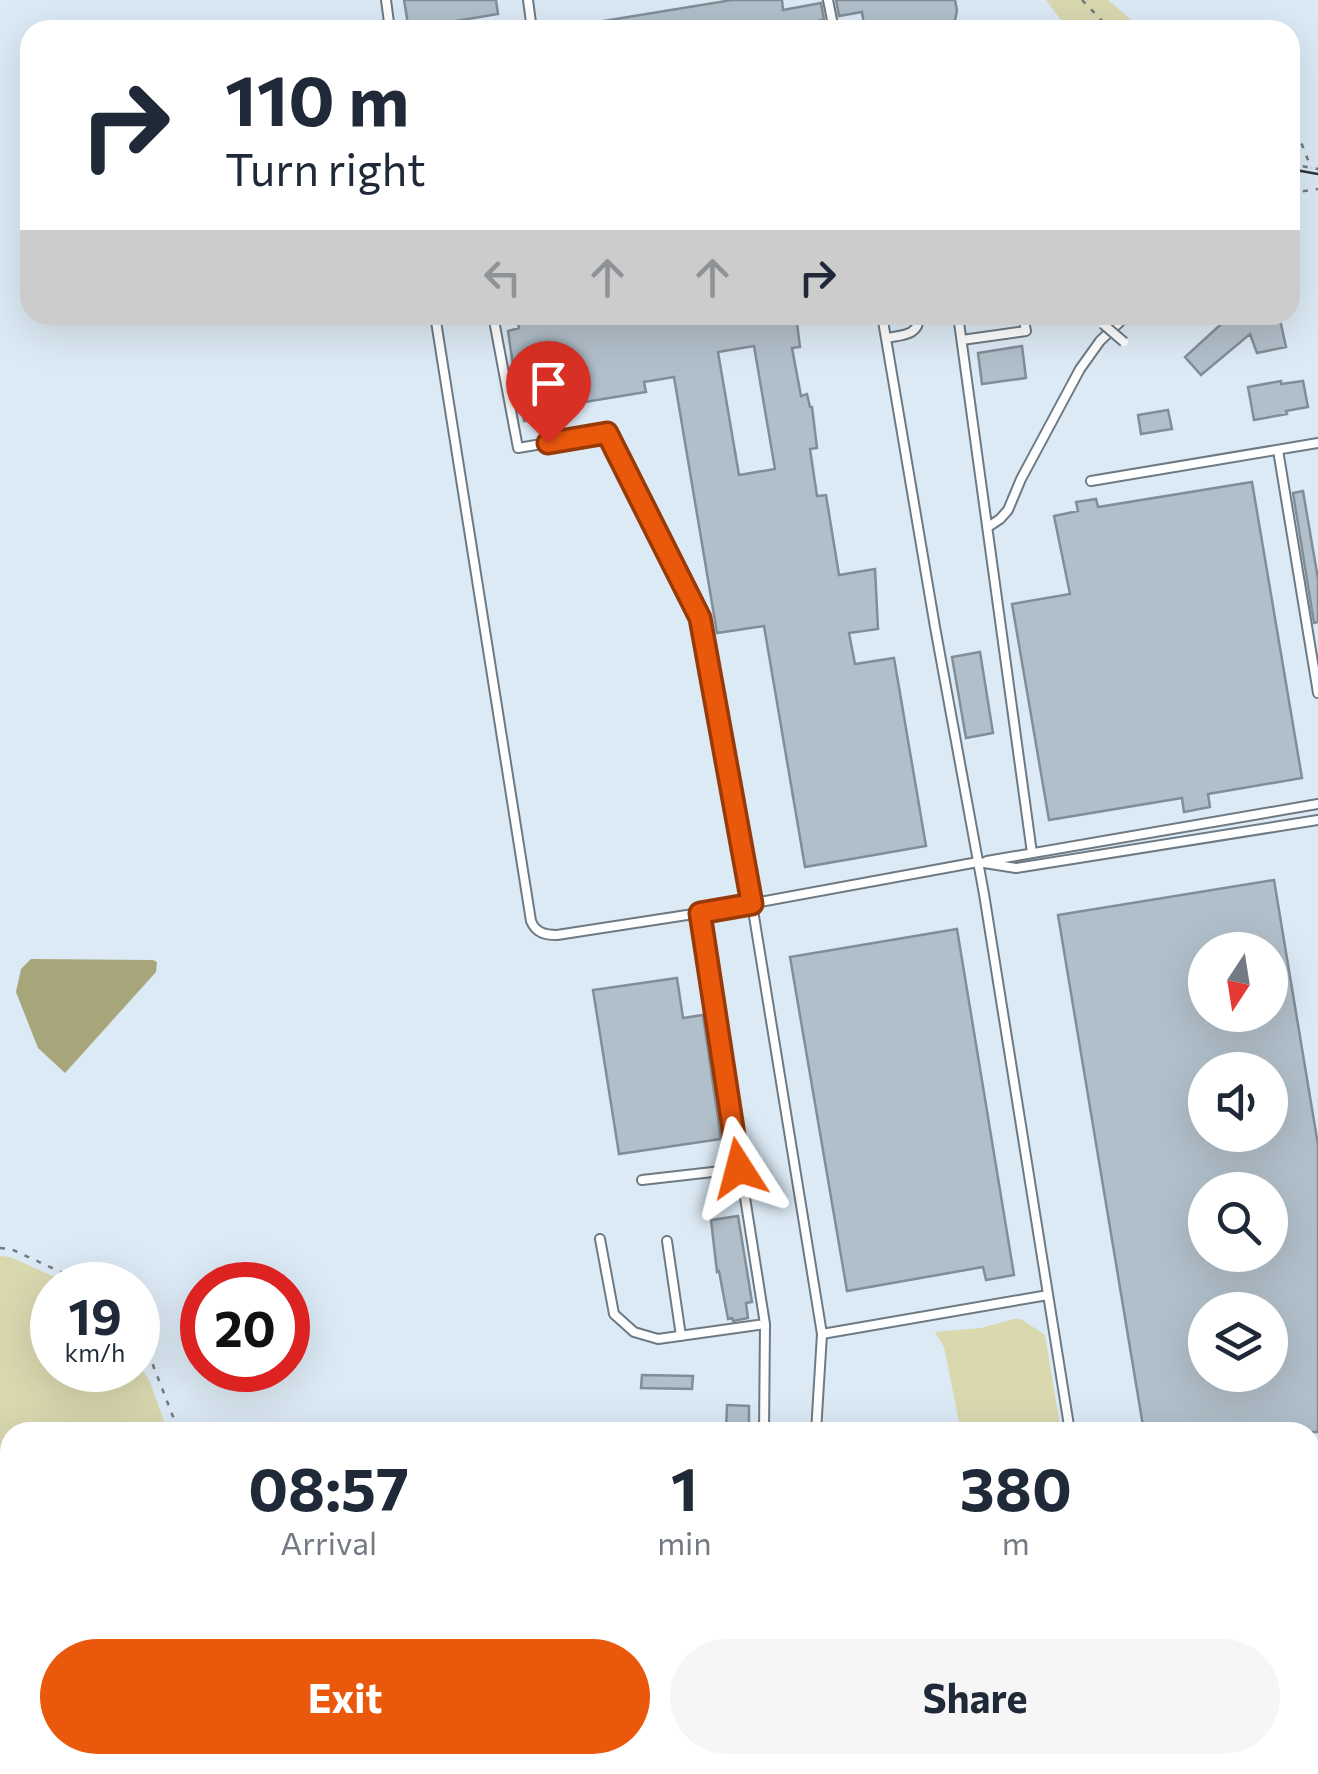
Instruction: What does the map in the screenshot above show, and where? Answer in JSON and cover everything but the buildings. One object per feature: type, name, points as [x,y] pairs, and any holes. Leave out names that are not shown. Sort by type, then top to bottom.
[{"type":"lane","points":[[437,325],[531,921],[536,930],[557,935],[700,913],[1318,804]]},
{"type":"lane","points":[[495,325],[518,448],[607,433],[700,618],[752,904],[822,1334],[817,1422]]},
{"type":"lane","points":[[884,325],[978,862],[1068,1422]]},
{"type":"lane","points":[[886,338],[913,332],[918,325]]},
{"type":"lane","points":[[960,325],[1032,853]]},
{"type":"lane","points":[[962,340],[1026,330],[1025,325]]},
{"type":"lane","points":[[1105,325],[1124,342]]},
{"type":"lane","points":[[988,527],[1008,510],[1080,369],[1117,325]]},
{"type":"lane","points":[[1091,481],[1318,443]]},
{"type":"lane","points":[[1278,450],[1318,693]]},
{"type":"lane","points":[[978,862],[1016,868],[1318,820]]},
{"type":"lane","points":[[700,913],[765,1324],[764,1422]]},
{"type":"lane","points":[[642,1180],[739,1168]]},
{"type":"lane","points":[[600,1239],[614,1314],[634,1332],[658,1339],[765,1324]]},
{"type":"lane","points":[[667,1242],[681,1336]]},
{"type":"lane","points":[[822,1334],[1048,1295]]},
{"type":"path","points":[[1082,0],[1101,20]]},
{"type":"path","points":[[1300,142],[1312,168]]},
{"type":"path","points":[[1300,166],[1318,169]]},
{"type":"path","points":[[0,1248],[39,1262]]},
{"type":"path","points":[[160,1384],[174,1422]]},
{"type":"green space","points":[[1046,0],[1108,0],[1131,20],[1061,20]]},
{"type":"green space","points":[[0,1256],[30,1266],[30,1392],[154,1392],[164,1422],[0,1422]]},
{"type":"green space","points":[[1021,1319],[1045,1335],[1059,1422],[959,1422],[944,1347],[935,1332]]},
{"type":"shaded area","points":[[31,959],[157,962],[156,972],[65,1073],[38,1048],[16,992],[21,969]]},
{"type":"tram line","points":[[1300,171],[1318,174]]},
{"type":"route","points":[[548,443],[607,433],[700,618],[752,904],[700,913],[739,1168]]}]
